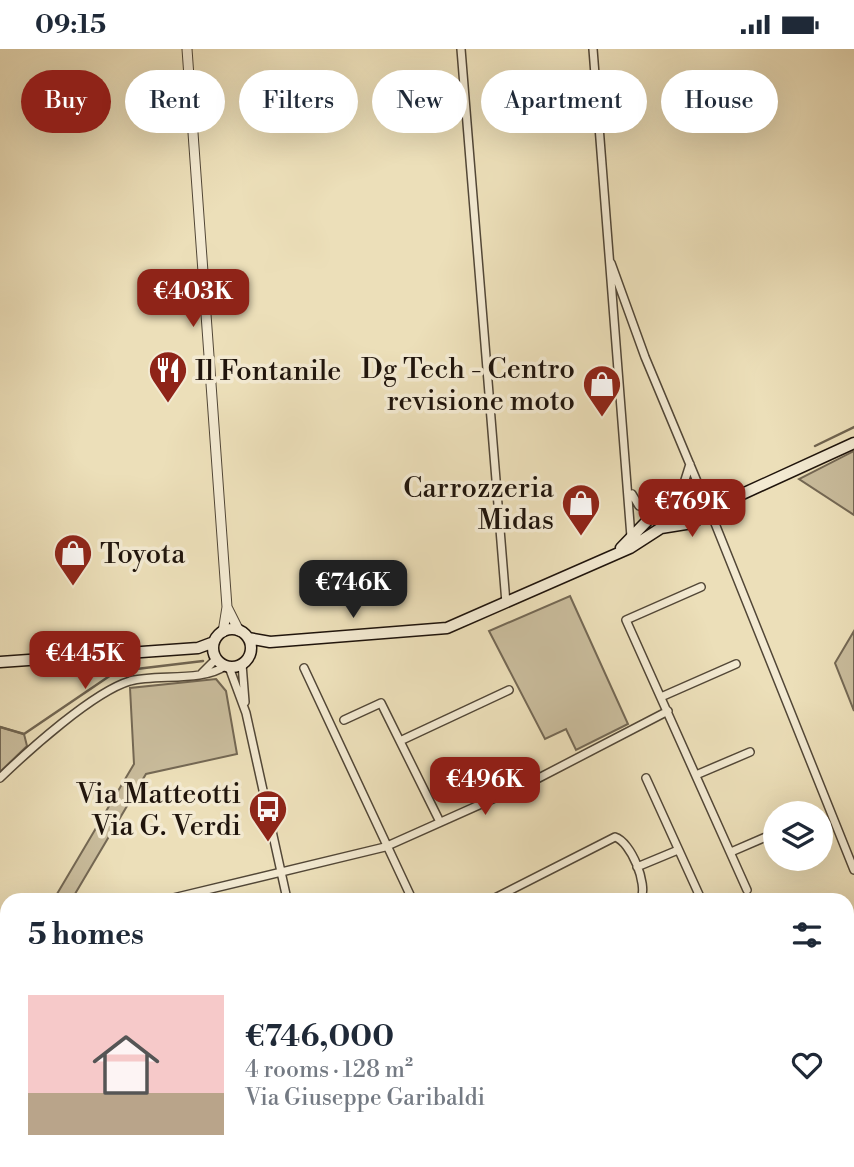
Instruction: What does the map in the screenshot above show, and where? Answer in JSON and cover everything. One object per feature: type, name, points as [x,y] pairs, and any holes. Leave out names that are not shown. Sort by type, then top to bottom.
[{"type":"main road","points":[[0,662],[198,648],[242,664],[251,651],[270,642],[447,628],[616,552],[661,528],[685,525],[738,496],[854,443]]},
{"type":"main road","points":[[616,552],[675,492],[691,491],[700,502],[697,519]]},
{"type":"main road","points":[[700,502],[720,501],[738,496]]},
{"type":"main road","points":[[664,504],[669,517],[677,524]]},
{"type":"main road","points":[[219,657],[223,632],[244,634],[270,642]]},
{"type":"main road","points":[[244,634],[251,651]]},
{"type":"street","points":[[187,49],[228,607],[223,632]]},
{"type":"street","points":[[461,49],[506,603]]},
{"type":"street","points":[[593,49],[631,538]]},
{"type":"street","points":[[608,253],[645,357],[701,491],[700,502],[712,512],[716,531],[854,870]]},
{"type":"street","points":[[675,492],[684,483],[690,463]]},
{"type":"street","points":[[628,483],[639,506],[664,504]]},
{"type":"street","points":[[697,519],[706,522],[716,531]]},
{"type":"street","points":[[701,587],[626,620],[747,890]]},
{"type":"street","points":[[228,607],[244,634]]},
{"type":"street","points":[[0,778],[34,745],[111,689],[131,681],[202,673],[219,657],[246,713]]},
{"type":"street","points":[[242,664],[246,713],[286,893]]},
{"type":"street","points":[[661,697],[736,664]]},
{"type":"street","points":[[304,668],[385,847],[409,893]]},
{"type":"street","points":[[400,741],[509,690]]},
{"type":"street","points":[[344,720],[382,702],[440,822]]},
{"type":"street","points":[[196,893],[385,847],[535,780],[668,712]]},
{"type":"street","points":[[696,775],[750,752]]},
{"type":"street","points":[[646,778],[698,893]]},
{"type":"street","points":[[505,893],[614,837],[623,841],[637,867],[644,889],[642,893]]},
{"type":"street","points":[[731,852],[763,838]]},
{"type":"street","points":[[637,867],[678,849]]},
{"type":"shaded area","points":[[854,451],[854,515],[799,479]]},
{"type":"shaded area","points":[[570,596],[628,724],[576,750],[566,729],[545,739],[489,631]]},
{"type":"shaded area","points":[[854,631],[854,711],[835,663]]},
{"type":"shaded area","points":[[216,679],[226,691],[237,754],[146,774],[76,893],[58,893],[134,764],[130,688]]},
{"type":"shaded area","points":[[0,727],[24,734],[27,746],[0,772]]},
{"type":"waterway","points":[[815,446],[854,427]]},
{"type":"waterway","points":[[0,727],[24,734],[111,675],[128,670],[203,661]]},
{"type":"place","name":"Il Fontanile","points":[[168,404]]},
{"type":"place","name":"Dg Tech - Centro revisione moto","points":[[602,418]]},
{"type":"place","name":"Carrozzeria Midas","points":[[581,537]]},
{"type":"place","name":"Toyota","points":[[73,587]]},
{"type":"place","name":"Via Matteotti Via G. Verdi","points":[[268,843]]}]
